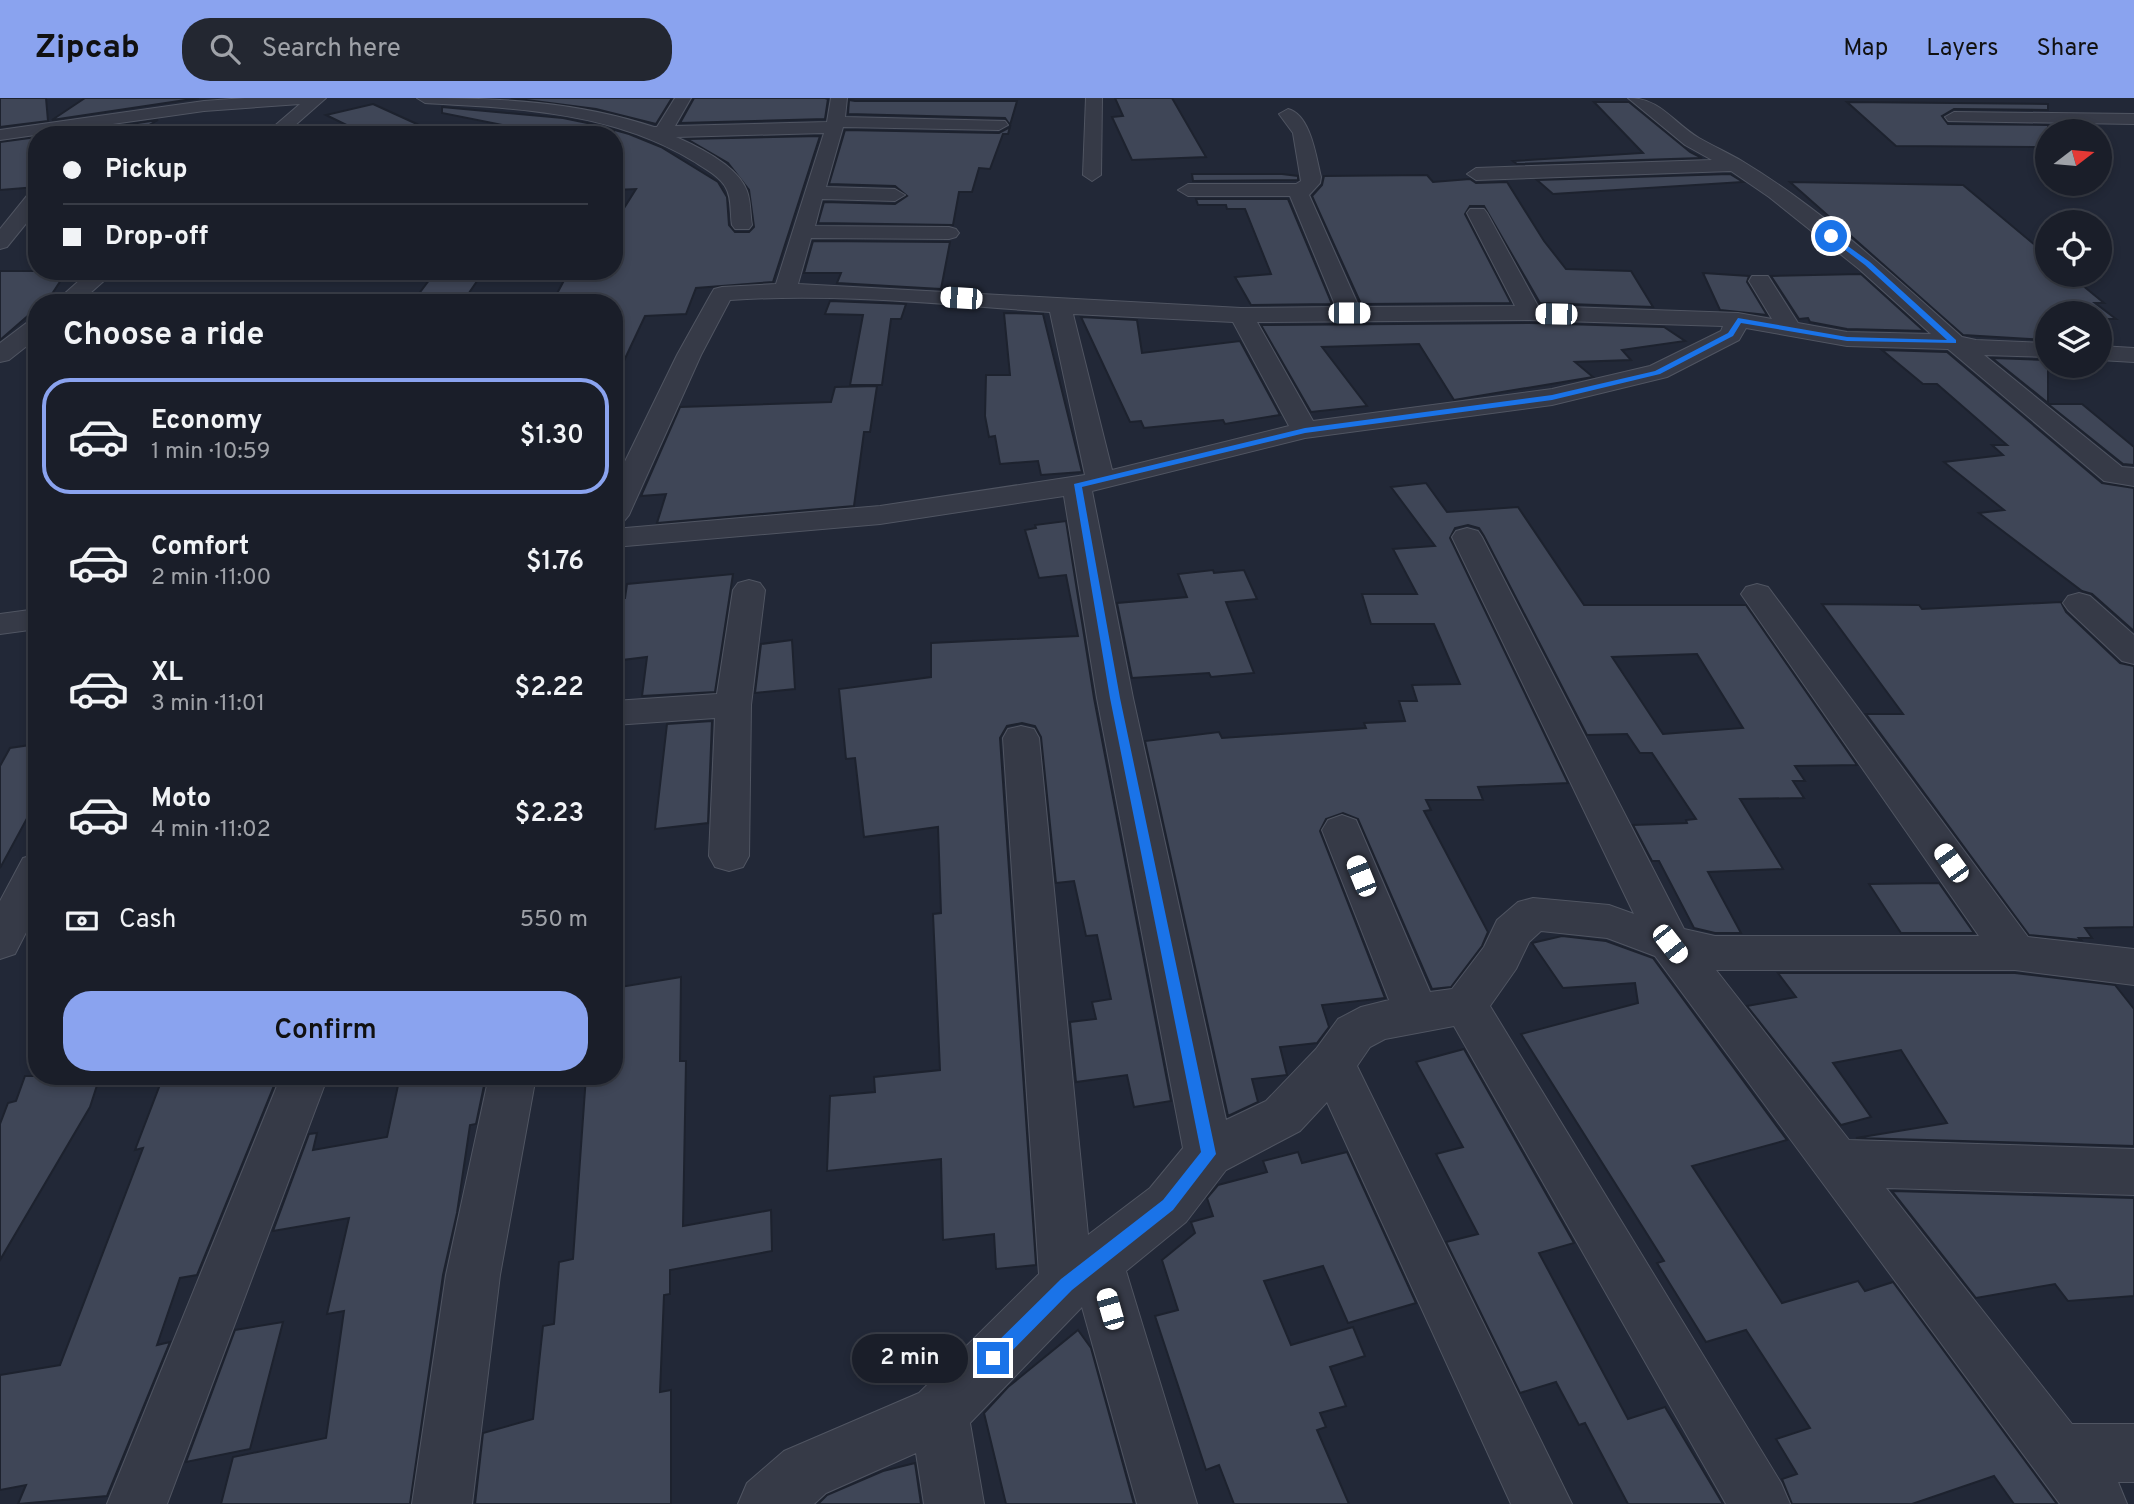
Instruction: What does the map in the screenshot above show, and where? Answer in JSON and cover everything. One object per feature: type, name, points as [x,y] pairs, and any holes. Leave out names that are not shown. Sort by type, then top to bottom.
[{"type":"street","points":[[92,126],[138,98]]},
{"type":"street","points":[[99,126],[204,106],[317,98]]},
{"type":"street","points":[[284,126],[317,98]]},
{"type":"street","points":[[425,98],[530,105],[585,114],[657,132],[835,125],[999,125]]},
{"type":"street","points":[[657,132],[683,98]]},
{"type":"street","points":[[785,290],[835,125],[839,98]]},
{"type":"street","points":[[1092,175],[1094,98]]},
{"type":"street","points":[[1636,98],[1690,141],[1735,164],[1867,264],[1954,342],[2114,475],[2134,477]]},
{"type":"street","points":[[1954,117],[2127,108]]},
{"type":"street","points":[[1188,190],[1300,190],[1310,183],[1302,133],[1288,114]]},
{"type":"street","points":[[657,132],[720,171],[736,188],[742,225]]},
{"type":"street","points":[[0,135],[28,133]]},
{"type":"street","points":[[1476,174],[1735,164]]},
{"type":"street","points":[[1300,190],[1299,195],[1349,313]]},
{"type":"street","points":[[814,194],[894,195]]},
{"type":"street","points":[[0,243],[28,207]]},
{"type":"street","points":[[1477,213],[1530,313]]},
{"type":"street","points":[[803,232],[949,233]]},
{"type":"street","points":[[76,294],[93,280]]},
{"type":"street","points":[[1760,281],[1791,331]]},
{"type":"street","points":[[623,496],[689,355],[722,294],[785,290],[866,292],[1060,306],[1241,314],[1530,313],[1738,320],[1847,339],[1954,342],[1976,347],[2035,349]]},
{"type":"street","points":[[1060,306],[1089,483],[1115,698],[1209,1154]]},
{"type":"street","points":[[1241,314],[1305,430]]},
{"type":"street","points":[[623,537],[880,515],[1089,483],[1305,430],[1552,397],[1657,372],[1731,335],[1738,320]]},
{"type":"street","points":[[0,355],[28,333]]},
{"type":"street","points":[[2112,354],[2134,355]]},
{"type":"street","points":[[1467,537],[1670,944],[2096,1504]]},
{"type":"street","points":[[729,856],[733,705],[749,590]]},
{"type":"street","points":[[1757,594],[2015,953]]},
{"type":"street","points":[[2079,603],[2134,653]]},
{"type":"street","points":[[0,624],[28,620]]},
{"type":"street","points":[[623,712],[733,705]]},
{"type":"street","points":[[1021,738],[1081,1273],[1167,1504]]},
{"type":"street","points":[[1342,830],[1440,1008],[1760,1504]]},
{"type":"street","points":[[0,942],[28,887]]},
{"type":"street","points":[[768,1504],[806,1472],[939,1413],[1081,1273],[1168,1205],[1209,1154],[1283,1116],[1332,1063],[1354,1033],[1377,1021],[1440,1008],[1501,957],[1511,932],[1533,914],[1609,922],[1670,944],[1715,953],[2015,953],[2134,967]]},
{"type":"street","points":[[1332,1063],[1542,1504]]},
{"type":"street","points":[[137,1504],[301,1085]]},
{"type":"street","points":[[442,1504],[473,1275],[511,1085]]},
{"type":"street","points":[[1839,1163],[2134,1172]]},
{"type":"street","points":[[939,1413],[954,1504]]},
{"type":"street","points":[[2058,1453],[2134,1453]]},
{"type":"building","points":[[0,98],[46,98],[48,121],[0,127]]},
{"type":"building","points":[[85,98],[199,98],[52,120]]},
{"type":"building","points":[[511,98],[672,98],[656,124],[596,109]]},
{"type":"building","points":[[694,98],[828,99],[825,119],[680,123]]},
{"type":"building","points":[[1115,98],[1172,98],[1206,157],[1132,160],[1112,117],[1123,116]]},
{"type":"building","points":[[849,100],[1017,101],[1010,125],[1005,118],[848,114]]},
{"type":"building","points":[[1594,102],[1629,102],[1690,152],[1702,158],[1517,164],[1513,161],[1643,153]]},
{"type":"building","points":[[1847,102],[2048,104],[2048,110],[1954,109],[1942,116],[1948,124],[2035,125],[2035,147],[1896,146]]},
{"type":"building","points":[[373,104],[421,126],[349,126],[326,115]]},
{"type":"building","points":[[442,107],[563,118],[601,126],[507,126],[442,113]]},
{"type":"building","points":[[158,120],[147,126],[117,126]]},
{"type":"building","points":[[1010,127],[1008,134],[1003,134],[990,169],[979,168],[972,192],[959,192],[953,225],[818,223],[824,202],[895,204],[907,196],[895,186],[829,184],[845,130],[999,133]]},
{"type":"building","points":[[623,132],[661,147],[718,182],[727,197],[729,225],[735,232],[749,232],[754,227],[749,190],[728,163],[687,139],[820,136],[773,282],[696,288],[686,314],[645,316],[623,363],[623,294],[557,294],[564,280],[623,280],[623,210],[636,189],[623,190]]},
{"type":"building","points":[[28,138],[28,188],[0,190],[0,142]]},
{"type":"building","points":[[1192,174],[1282,174],[1298,176],[1298,180],[1193,181]]},
{"type":"building","points":[[1730,174],[1743,182],[1553,194],[1537,180]]},
{"type":"building","points":[[1427,175],[1433,182],[1470,179],[1476,183],[1507,182],[1544,241],[1566,269],[1631,271],[1653,307],[1540,303],[1484,206],[1470,206],[1465,214],[1511,303],[1361,304],[1312,196],[1322,185],[1324,176]]},
{"type":"building","points":[[1790,182],[1963,185],[2035,245],[2035,287],[2085,287],[2102,301],[2035,301],[2035,339],[1963,335]]},
{"type":"building","points":[[1196,199],[1288,199],[1332,304],[1251,305],[1235,277],[1271,274],[1245,209],[1227,209],[1226,205],[1198,205]]},
{"type":"building","points":[[813,241],[950,242],[941,289],[837,283],[841,273],[804,273]]},
{"type":"building","points":[[0,271],[28,271],[28,280],[61,280],[52,294],[28,294],[28,316],[0,340]]},
{"type":"building","points":[[1703,273],[1749,276],[1747,282],[1767,315],[1720,310]]},
{"type":"building","points":[[1861,274],[1924,331],[1847,329],[1810,322],[1808,318],[1799,319],[1771,276]]},
{"type":"building","points":[[429,280],[478,280],[468,294],[419,294]]},
{"type":"building","points":[[830,301],[906,304],[901,319],[891,319],[882,385],[850,385],[863,315],[825,314]]},
{"type":"building","points":[[1004,313],[1043,314],[1082,472],[1041,475],[1038,461],[1000,464],[995,436],[989,437],[985,416],[986,375],[1010,375]]},
{"type":"building","points":[[1081,317],[1137,320],[1142,353],[1240,341],[1280,415],[1225,424],[1223,420],[1144,428],[1141,421],[1130,422]]},
{"type":"building","points":[[1530,323],[1664,327],[1685,341],[1622,350],[1631,360],[1575,362],[1593,377],[1454,400],[1419,344],[1322,347],[1367,406],[1311,412],[1261,325]]},
{"type":"building","points":[[1882,350],[1947,352],[2102,483],[2134,488],[2134,631],[2092,594],[2082,591],[1979,513],[2004,510],[1944,462],[2003,455],[1992,445],[2007,445],[1937,384],[1923,384]]},
{"type":"building","points":[[1992,358],[2035,360],[2035,378],[2048,378],[2048,403]]},
{"type":"building","points":[[877,386],[870,432],[864,432],[854,506],[657,523],[666,494],[641,496],[680,407],[831,402],[835,387]]},
{"type":"building","points":[[2048,404],[2082,404],[2134,447],[2134,465],[2123,464]]},
{"type":"building","points":[[1426,483],[1447,512],[1518,507],[1584,605],[1746,605],[1857,765],[1795,766],[1805,781],[1793,781],[1804,798],[1740,799],[1783,869],[1708,872],[1741,933],[1715,933],[1694,928],[1659,861],[1652,861],[1633,825],[1687,823],[1686,820],[1696,819],[1652,753],[1640,753],[1627,734],[1587,735],[1479,528],[1468,525],[1455,528],[1450,538],[1568,783],[1478,787],[1483,800],[1426,800],[1431,810],[1424,811],[1488,932],[1482,946],[1451,987],[1432,989],[1358,819],[1343,813],[1326,819],[1320,831],[1385,998],[1322,1005],[1329,1027],[1317,1043],[1280,1047],[1287,1075],[1252,1079],[1258,1102],[1228,1116],[1145,741],[1219,732],[1222,738],[1366,728],[1364,723],[1405,721],[1399,701],[1417,701],[1412,685],[1460,684],[1434,624],[1371,624],[1362,594],[1417,594],[1393,549],[1435,546],[1391,487]],"holes":[[[1697,654],[1743,728],[1663,734],[1612,657]]]},
{"type":"building","points":[[1066,521],[1094,698],[1171,1101],[1134,1107],[1127,1075],[1076,1082],[1070,1022],[1096,1019],[1092,1002],[1111,999],[1097,935],[1086,936],[1074,881],[1056,883],[1041,737],[1035,726],[1022,723],[1007,726],[1000,738],[1036,1265],[996,1269],[994,1234],[943,1240],[941,1159],[827,1171],[830,1096],[875,1092],[874,1077],[940,1070],[933,914],[941,913],[938,827],[864,837],[855,758],[846,759],[839,689],[931,677],[931,643],[1078,636],[1066,575],[1039,578],[1025,530],[1036,528],[1035,525]]},
{"type":"building","points":[[1213,570],[1214,573],[1244,570],[1257,599],[1226,602],[1254,673],[1211,677],[1209,673],[1132,678],[1117,603],[1187,597],[1178,574]]},
{"type":"building","points":[[733,574],[715,692],[642,696],[647,657],[623,660],[623,598],[627,584]]},
{"type":"building","points":[[2061,602],[2066,612],[2120,663],[2134,666],[2134,927],[2085,928],[2092,938],[2079,938],[2081,940],[2029,935],[1866,714],[1903,714],[1822,604],[1919,605],[1922,609]]},
{"type":"building","points":[[792,640],[795,689],[755,693],[761,644]]},
{"type":"building","points":[[712,721],[708,823],[655,829],[667,724]]},
{"type":"building","points":[[28,745],[28,817],[0,868],[0,766],[10,748]]},
{"type":"building","points":[[1939,883],[1974,933],[1901,933],[1869,884]]},
{"type":"building","points":[[1562,936],[1606,941],[1653,958],[1787,1140],[1692,1166],[1782,1303],[1858,1281],[1865,1291],[1893,1282],[2057,1504],[2014,1504],[1994,1476],[1912,1504],[1792,1504],[1782,1479],[1797,1474],[1776,1439],[1810,1428],[1746,1330],[1706,1342],[1657,1263],[1664,1261],[1521,1034],[1638,1003],[1635,983],[1563,988],[1532,943]]},
{"type":"building","points":[[1778,973],[2015,973],[2115,985],[2134,1009],[2134,1146],[1856,1138],[1947,1123],[1901,1050],[1833,1063],[1871,1117],[1841,1125],[1747,1006],[1796,997]]},
{"type":"building","points":[[681,977],[680,1061],[686,1061],[683,1226],[771,1210],[772,1251],[670,1270],[670,1294],[664,1295],[660,1392],[671,1390],[671,1504],[475,1504],[483,1433],[533,1419],[543,1326],[554,1324],[559,1262],[573,1259],[585,1085],[623,1085],[623,987]]},
{"type":"building","points":[[1464,1049],[1574,1243],[1539,1253],[1628,1419],[1665,1407],[1723,1504],[1628,1504],[1585,1423],[1579,1425],[1556,1382],[1520,1393],[1446,1242],[1478,1234],[1436,1154],[1463,1147],[1416,1062]]},
{"type":"building","points":[[25,1076],[28,1076],[28,1085],[97,1085],[90,1107],[0,1260],[0,1124],[8,1103],[16,1101]]},
{"type":"building","points":[[160,1085],[274,1085],[197,1275],[180,1278],[157,1345],[170,1342],[107,1496],[18,1504],[26,1485],[0,1490],[0,1375],[60,1365],[143,1148],[135,1150]]},
{"type":"building","points":[[398,1085],[484,1085],[476,1124],[470,1125],[457,1213],[443,1275],[410,1504],[221,1504],[233,1457],[326,1438],[344,1311],[327,1314],[349,1218],[273,1231],[309,1134],[317,1133],[313,1150],[387,1137]]},
{"type":"building","points":[[1298,1152],[1302,1163],[1347,1152],[1416,1303],[1348,1323],[1323,1266],[1264,1281],[1291,1345],[1353,1327],[1365,1356],[1330,1367],[1346,1406],[1320,1413],[1326,1427],[1317,1430],[1349,1504],[1234,1504],[1219,1465],[1206,1470],[1155,1316],[1178,1310],[1162,1260],[1195,1233],[1191,1222],[1213,1216],[1207,1198],[1218,1185],[1267,1172],[1263,1161]]},
{"type":"building","points":[[1892,1191],[2134,1198],[2134,1296],[2068,1301],[2055,1284],[1976,1298]]},
{"type":"building","points":[[283,1322],[250,1449],[186,1462],[235,1330]]},
{"type":"building","points":[[1078,1330],[1091,1348],[1134,1504],[1006,1504],[984,1413],[1008,1387]]},
{"type":"building","points":[[915,1463],[921,1504],[818,1504],[827,1495],[883,1471]]},
{"type":"route","points":[[993,1358],[1066,1284],[1168,1205],[1209,1154],[1115,698],[1077,486],[1305,430],[1552,397],[1657,372],[1731,335],[1738,320],[1847,339],[1954,342],[1867,264],[1831,236]]}]
